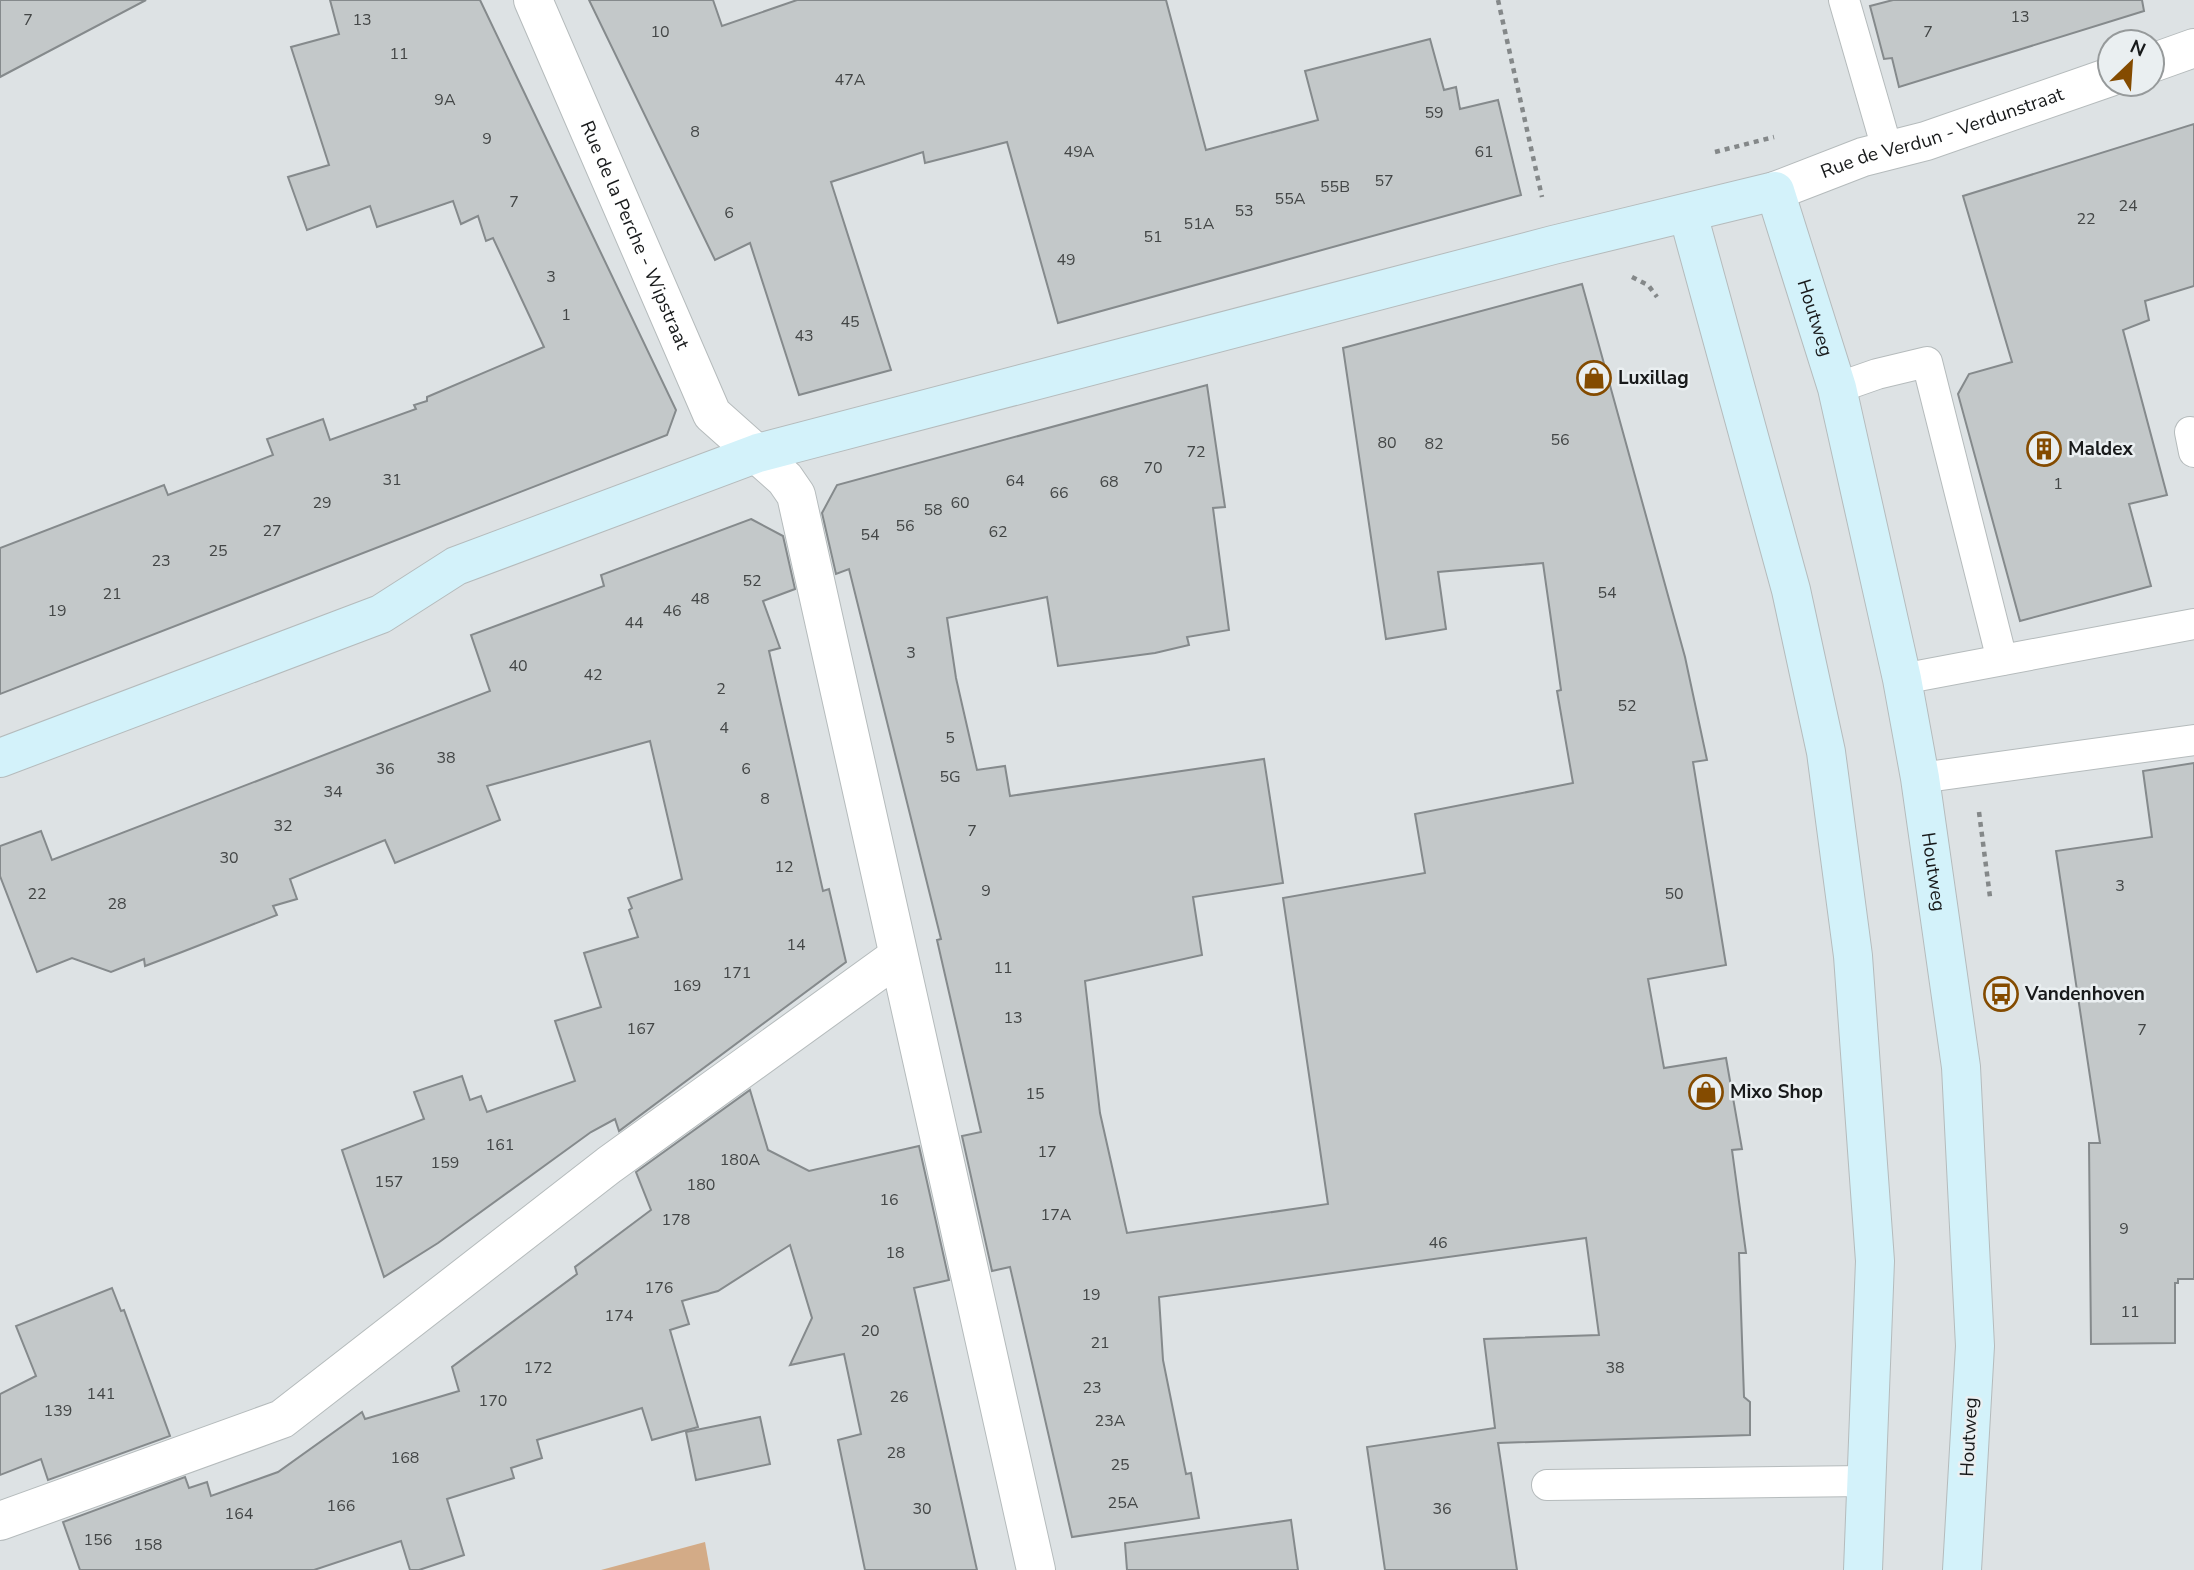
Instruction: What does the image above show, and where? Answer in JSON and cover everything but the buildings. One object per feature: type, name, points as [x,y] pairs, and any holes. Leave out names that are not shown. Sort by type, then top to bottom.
[{"type":"main road","points":[[0,758],[381,614],[456,566],[758,453],[1553,245],[1775,191]]},
{"type":"main road","name":"Houtweg","points":[[1775,191],[1837,388],[1902,679],[1920,778],[1961,1067],[1975,1346],[1962,1570]]},
{"type":"main road","points":[[1688,214],[1791,590],[1826,752],[1853,956],[1875,1261],[1863,1570]]},
{"type":"street","name":"Rue de la Perche - Wipstraat","points":[[533,0],[712,414],[758,453],[796,495],[1036,1570]]},
{"type":"street","points":[[2166,58],[2194,48]]},
{"type":"street","name":"Rue de Verdun - Verdunstraat","points":[[1775,191],[1863,157],[1888,152],[2096,82]]},
{"type":"street","points":[[0,1521],[282,1419],[609,1165],[897,957]]},
{"type":"lane","points":[[1844,0],[1888,152]]},
{"type":"lane","points":[[1837,388],[1877,374],[1927,362],[2002,660]]},
{"type":"lane","points":[[1902,679],[2194,624]]},
{"type":"lane","points":[[1920,778],[2194,740]]},
{"type":"lane","points":[[1547,1485],[1866,1481]]},
{"type":"path","points":[[1498,0],[1544,209]]},
{"type":"shaded area","points":[[705,1542],[710,1570],[601,1570]]},
{"type":"place","name":"Luxillag","points":[[1594,378]]},
{"type":"place","name":"Maldex","points":[[2044,449]]},
{"type":"place","name":"Vandenhoven","points":[[2001,994]]},
{"type":"place","name":"Mixo Shop","points":[[1706,1092]]}]
